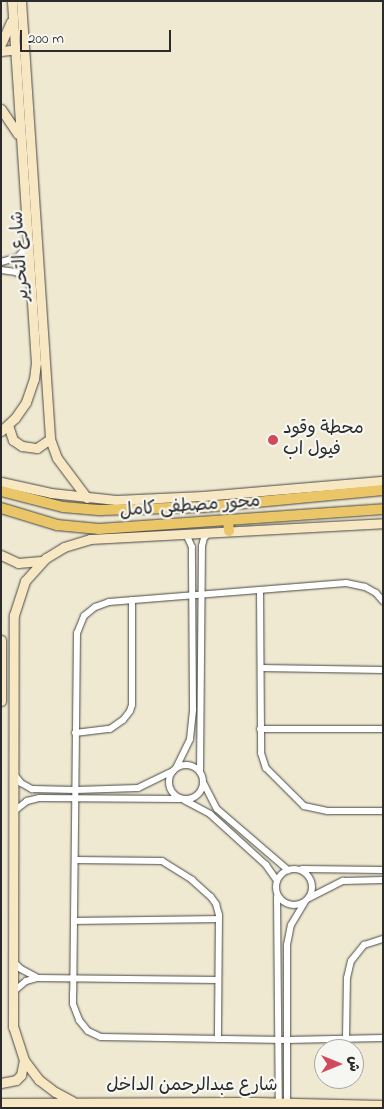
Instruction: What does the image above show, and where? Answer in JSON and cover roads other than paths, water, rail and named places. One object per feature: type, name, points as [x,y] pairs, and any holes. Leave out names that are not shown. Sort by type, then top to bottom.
[{"type":"main road","name":"محور مصطفى كامل","points":[[1,491],[58,506],[78,509],[204,507],[319,491],[383,490]]},
{"type":"main road","points":[[203,496],[204,507]]},
{"type":"main road","points":[[57,525],[58,506]]},
{"type":"main road","name":"محور مصطفى كامل","points":[[1,508],[57,525],[82,528],[229,526],[383,509]]},
{"type":"main road","points":[[78,509],[77,518],[82,528]]},
{"type":"street","name":"شارع التحرير","points":[[5,428],[26,402],[34,379],[36,364],[12,1]]},
{"type":"street","name":"شارع التحرير","points":[[21,1],[50,439],[57,458],[87,498]]},
{"type":"street","points":[[1,44],[12,18]]},
{"type":"street","points":[[1,51],[14,48],[24,50]]},
{"type":"street","points":[[1,109],[18,112],[28,111]]},
{"type":"street","points":[[1,109],[12,122],[20,138]]},
{"type":"street","points":[[1,262],[18,257],[28,245]]},
{"type":"street","points":[[1,270],[16,272],[30,283]]},
{"type":"street","points":[[5,428],[13,440],[27,448],[37,448],[50,439]]},
{"type":"street","points":[[1,482],[51,493],[87,498],[131,500],[319,491],[383,481]]},
{"type":"street","points":[[1,555],[11,561],[25,564],[46,558],[70,544],[99,538],[209,532],[229,526],[383,523]]},
{"type":"street","points":[[209,532],[204,538],[202,546],[200,772],[217,809],[288,870]]},
{"type":"street","points":[[186,534],[192,547],[192,730],[184,754],[169,779],[170,789],[182,799],[210,814],[266,865],[277,881]]},
{"type":"street","points":[[46,558],[25,582],[16,603],[14,615],[12,726],[13,1027],[24,1060],[39,1080],[55,1092],[72,1101]]},
{"type":"street","points":[[314,1040],[97,1036],[84,1027],[76,1015],[74,1004],[75,733],[78,625],[84,616],[99,605],[193,594],[351,584],[371,589],[383,601]]},
{"type":"street","points":[[260,590],[260,730],[261,753],[266,768],[304,806],[328,811],[383,811]]},
{"type":"street","points":[[75,733],[110,729],[123,720],[130,711],[132,705],[132,600]]},
{"type":"street","points":[[1,640],[1,701]]},
{"type":"street","points":[[261,668],[383,670]]},
{"type":"street","points":[[1,726],[12,726]]},
{"type":"street","points":[[260,730],[383,729]]},
{"type":"street","points":[[12,773],[21,783],[32,789],[76,790],[138,788],[186,765],[200,772]]},
{"type":"street","points":[[12,812],[21,804],[33,799],[182,799],[197,796],[204,784]]},
{"type":"street","points":[[76,860],[147,860],[165,862],[192,880],[216,904],[219,919],[218,1039]]},
{"type":"street","points":[[283,1105],[277,1040],[277,881],[279,876],[288,870],[383,870]]},
{"type":"street","points":[[283,1105],[287,945],[291,926],[312,890],[311,880],[300,870]]},
{"type":"street","points":[[277,897],[288,904],[307,900],[343,882],[383,880]]},
{"type":"street","points":[[75,921],[219,919]]},
{"type":"street","points":[[383,939],[364,945],[351,961],[347,978],[346,1039],[383,1038]]},
{"type":"street","points":[[12,961],[37,978]]},
{"type":"street","points":[[12,992],[26,981],[37,978],[218,980]]},
{"type":"street","points":[[1,1083],[16,1080],[21,1075],[24,1060]]},
{"type":"street","name":"شارع عبدالرحمن الداخل","points":[[1,1103],[72,1101],[383,1105]]},
{"type":"place","name":"محطة وقود فيول اب","points":[[273,440]]}]
